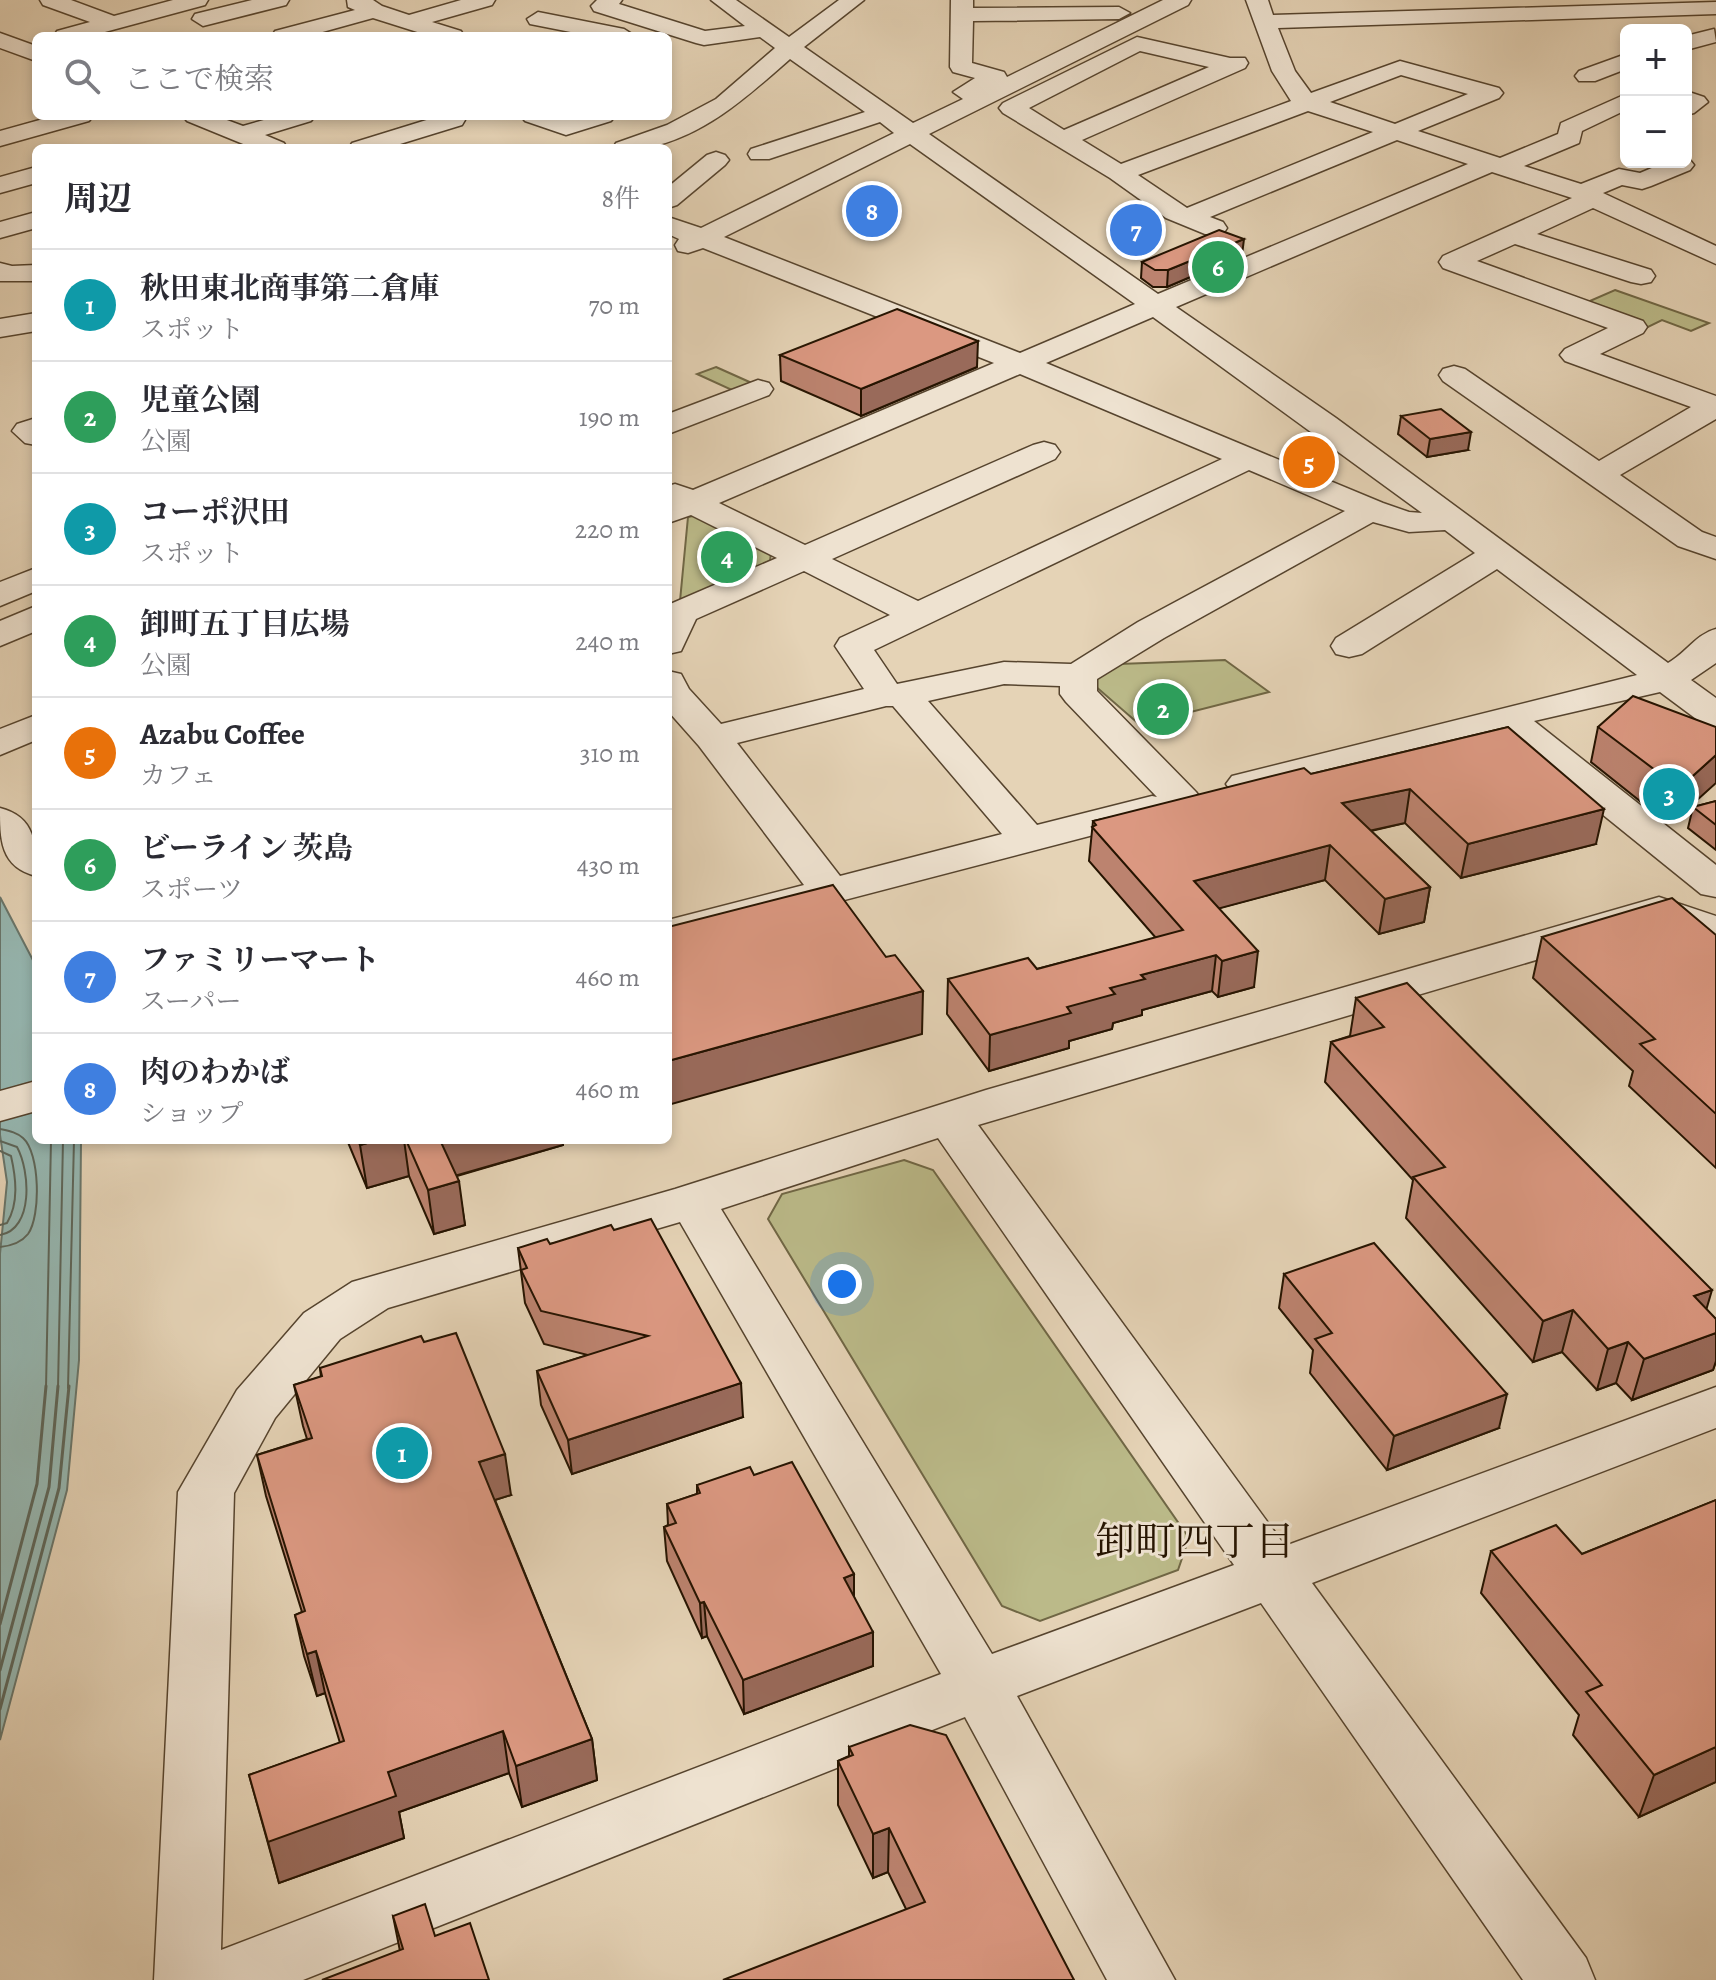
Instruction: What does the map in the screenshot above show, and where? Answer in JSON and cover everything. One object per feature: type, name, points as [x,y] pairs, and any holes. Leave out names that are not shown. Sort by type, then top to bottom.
[{"type":"street","points":[[51,0],[112,23]]},
{"type":"street","points":[[219,0],[244,9]]},
{"type":"street","points":[[79,32],[112,23],[200,10],[244,9],[278,0]]},
{"type":"street","points":[[294,32],[368,6],[431,31],[484,0]]},
{"type":"street","points":[[611,0],[602,6],[704,38],[764,30]]},
{"type":"street","points":[[722,0],[1158,307],[1716,716]]},
{"type":"street","points":[[636,144],[676,130],[724,104],[789,48],[853,0]]},
{"type":"street","points":[[760,154],[897,124],[1087,47],[1180,0]]},
{"type":"street","points":[[1491,0],[1481,5],[1532,15]]},
{"type":"street","points":[[672,254],[897,124],[996,77],[961,67],[969,50],[962,8],[1119,13]]},
{"type":"street","points":[[1716,8],[1532,15],[1261,11],[1274,47],[1300,98],[1308,103],[1587,196],[1716,256]]},
{"type":"street","points":[[1640,10],[1715,36]]},
{"type":"street","points":[[538,19],[604,32]]},
{"type":"street","points":[[1692,42],[1715,36]]},
{"type":"street","points":[[1231,65],[1137,44],[1011,108],[1187,217],[1281,254]]},
{"type":"street","points":[[1064,139],[1274,47],[1302,45]]},
{"type":"street","points":[[1040,48],[1087,47]]},
{"type":"street","points":[[1119,173],[1426,58],[1386,48]]},
{"type":"street","points":[[1187,217],[1491,93],[1400,68]]},
{"type":"street","points":[[676,502],[1022,364],[1281,254],[1570,138],[1570,128],[1620,104]]},
{"type":"street","points":[[672,108],[701,117]]},
{"type":"street","points":[[0,142],[69,120]]},
{"type":"street","points":[[204,120],[264,144]]},
{"type":"street","points":[[240,135],[290,120]]},
{"type":"street","points":[[374,144],[453,120]]},
{"type":"street","points":[[544,120],[566,128],[591,120]]},
{"type":"street","points":[[0,142],[32,145]]},
{"type":"street","points":[[672,197],[716,160]]},
{"type":"street","points":[[1674,168],[1642,181],[1619,177],[1453,262],[1633,327],[1575,355],[1716,406]]},
{"type":"street","points":[[0,185],[32,176]]},
{"type":"street","points":[[0,230],[32,221]]},
{"type":"street","points":[[672,226],[1022,364],[1409,525],[1426,525],[1450,519]]},
{"type":"street","points":[[1511,234],[1641,276]]},
{"type":"street","points":[[0,271],[8,275],[32,273]]},
{"type":"street","points":[[0,328],[32,323]]},
{"type":"street","points":[[1454,375],[1690,539],[1716,549]]},
{"type":"street","points":[[672,423],[758,389]]},
{"type":"street","points":[[1596,476],[1716,406]]},
{"type":"street","points":[[672,634],[681,613],[1044,452]]},
{"type":"street","points":[[1029,841],[853,646],[1249,458]]},
{"type":"street","points":[[676,502],[803,558],[918,615]]},
{"type":"street","points":[[713,738],[894,695],[1004,673],[1078,675],[1151,630],[1371,510]]},
{"type":"street","points":[[1349,646],[1497,554]]},
{"type":"street","points":[[0,596],[32,580]]},
{"type":"street","points":[[0,635],[32,619]]},
{"type":"street","points":[[672,932],[1505,717],[1666,679],[1697,662],[1715,642]]},
{"type":"street","points":[[1078,675],[1079,694],[1182,800]]},
{"type":"street","points":[[672,692],[713,738],[830,891]]},
{"type":"street","points":[[1505,717],[1716,885]]},
{"type":"street","points":[[0,743],[32,728]]},
{"type":"street","points":[[187,1980],[206,1492],[256,1404],[322,1326],[370,1295],[692,1201],[1002,1101],[1659,910],[1705,926],[1716,934]]},
{"type":"street","points":[[0,1106],[32,1097]]},
{"type":"street","points":[[949,1119],[1562,1980]]},
{"type":"street","points":[[692,1201],[979,1685],[1142,1980]]},
{"type":"street","points":[[224,1980],[979,1685],[1716,1407]]},
{"type":"shaded area","points":[[1615,290],[1709,323],[1691,331],[1662,320],[1646,328],[1583,304]]},
{"type":"shaded area","points":[[716,367],[754,384],[734,391],[697,374]]},
{"type":"shaded area","points":[[698,515],[771,552],[770,561],[680,601],[688,517]]},
{"type":"shaded area","points":[[1225,660],[1269,692],[1140,725],[1094,685],[1092,672],[1119,664]]},
{"type":"shaded area","points":[[904,1160],[933,1170],[1189,1538],[1178,1570],[1040,1621],[1002,1606],[768,1219],[782,1194]]},
{"type":"water","points":[[0,897],[32,958],[32,1144],[81,1144],[79,1360],[67,1490],[0,1740],[0,1254],[7,1182],[0,1135]]},
{"type":"building","points":[[1219,230],[1244,239],[1168,270],[1155,270],[1142,262]]},
{"type":"building","points":[[897,309],[978,341],[861,389],[780,355]]},
{"type":"building","points":[[1441,409],[1471,432],[1430,439],[1401,416]]},
{"type":"building","points":[[1633,696],[1716,727],[1716,755],[1685,783],[1659,773],[1598,727]]},
{"type":"building","points":[[1508,727],[1604,809],[1468,844],[1410,789],[1342,803],[1430,887],[1385,899],[1330,845],[1194,881],[1258,951],[1222,961],[1216,955],[1141,975],[1145,979],[1110,988],[1115,994],[1067,1007],[1071,1013],[990,1035],[948,979],[1028,958],[1037,969],[1183,930],[1092,827],[1096,825],[1093,821],[1304,768],[1311,774]]},
{"type":"building","points":[[1716,801],[1716,825],[1693,807]]},
{"type":"building","points":[[833,885],[886,957],[895,955],[923,991],[672,1060],[672,926]]},
{"type":"building","points":[[1672,898],[1716,935],[1716,1114],[1640,1044],[1655,1039],[1542,937]]},
{"type":"building","points":[[1407,983],[1712,1290],[1694,1296],[1716,1319],[1716,1333],[1644,1359],[1628,1342],[1608,1349],[1573,1310],[1543,1321],[1413,1177],[1445,1167],[1331,1042],[1384,1027],[1356,998]]},
{"type":"building","points":[[408,1144],[442,1144],[459,1181],[428,1190]]},
{"type":"building","points":[[651,1219],[741,1383],[568,1440],[537,1371],[648,1336],[541,1311],[521,1270],[527,1268],[518,1248],[547,1239],[550,1244],[611,1225],[614,1230]]},
{"type":"building","points":[[1374,1243],[1507,1394],[1394,1436],[1315,1339],[1332,1333],[1284,1274]]},
{"type":"building","points":[[456,1333],[505,1454],[479,1462],[592,1739],[516,1766],[503,1731],[388,1772],[396,1796],[268,1842],[249,1775],[344,1741],[316,1651],[307,1654],[295,1615],[305,1611],[257,1455],[312,1438],[294,1385],[322,1376],[320,1368],[421,1336],[424,1342]]},
{"type":"building","points":[[792,1462],[854,1574],[844,1578],[873,1632],[743,1680],[704,1602],[700,1603],[664,1527],[676,1523],[667,1504],[700,1493],[697,1485],[750,1467],[754,1475]]},
{"type":"building","points":[[1716,1500],[1716,1747],[1654,1775],[1586,1692],[1602,1685],[1491,1551],[1556,1525],[1582,1554]]},
{"type":"building","points":[[910,1725],[946,1735],[1074,1980],[723,1980],[925,1902],[889,1828],[873,1834],[838,1761],[853,1755],[849,1747]]},
{"type":"building","points":[[425,1904],[435,1936],[470,1923],[489,1980],[322,1980],[403,1949],[393,1916]]},
{"type":"place","name":"肉のわかば","points":[[872,211]]},
{"type":"place","name":"ファミリーマート","points":[[1136,230]]},
{"type":"place","name":"ビーライン 茨島","points":[[1218,267]]},
{"type":"place","name":"Azabu Coffee","points":[[1309,462]]},
{"type":"place","name":"卸町五丁目広場","points":[[727,557]]},
{"type":"place","name":"児童公園","points":[[1163,709]]},
{"type":"place","name":"コーポ沢田","points":[[1669,794]]},
{"type":"place","name":"秋田東北商事第二倉庫","points":[[402,1453]]},
{"type":"district","name":"卸町四丁目","points":[[1195,1541]]}]
